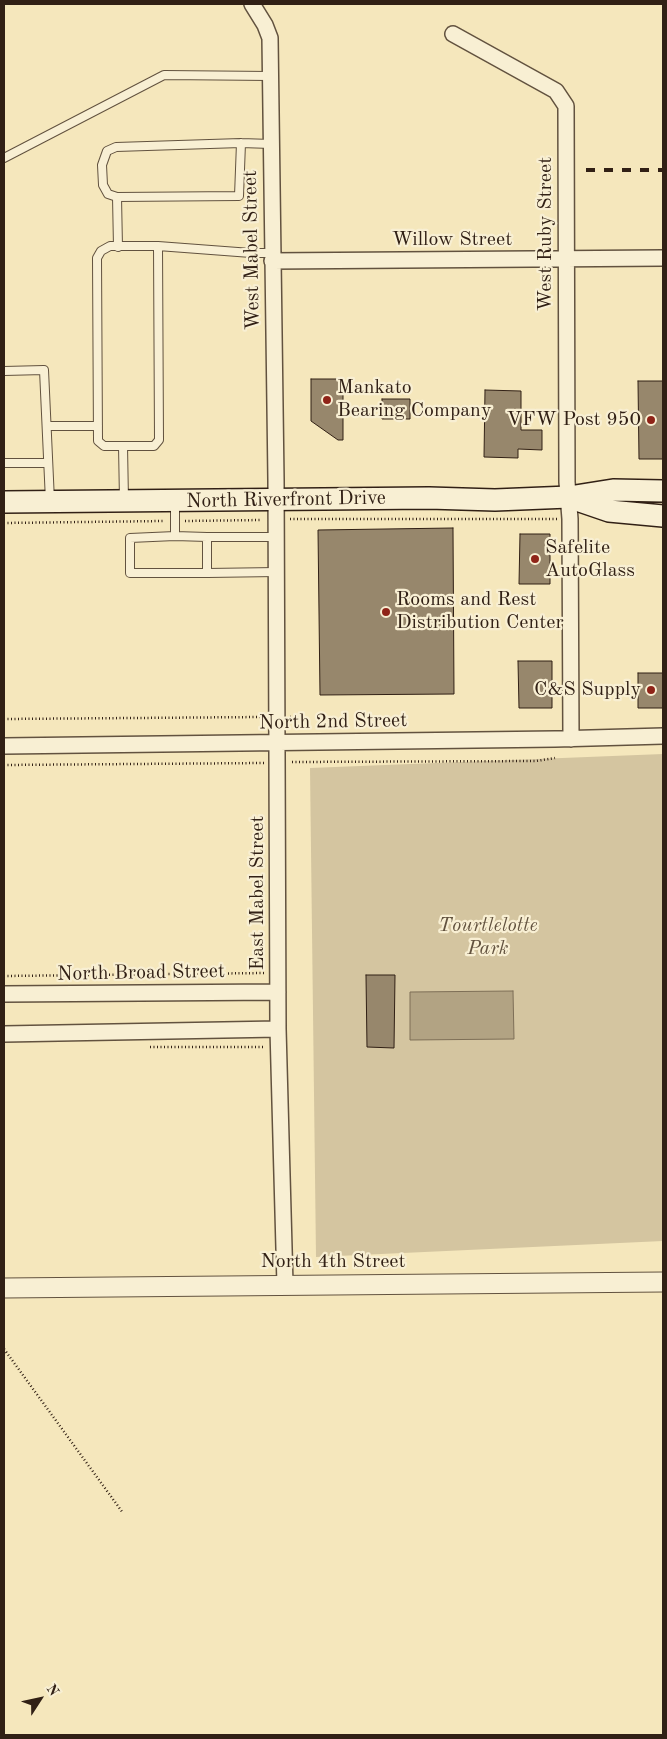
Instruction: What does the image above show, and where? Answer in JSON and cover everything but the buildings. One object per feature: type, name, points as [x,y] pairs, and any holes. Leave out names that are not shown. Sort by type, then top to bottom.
[{"type":"main road","name":"North Riverfront Drive","points":[[4,502],[124,502],[175,511],[276,510],[429,498],[495,500],[569,497],[612,490],[663,491]]},
{"type":"main road","name":"North Riverfront Drive","points":[[569,497],[609,511],[663,516]]},
{"type":"street","name":"West Mabel Street","points":[[252,4],[265,24],[270,38],[276,510]]},
{"type":"street","name":"West Ruby Street","points":[[453,34],[556,91],[566,106],[567,482],[570,519],[571,738]]},
{"type":"street","name":"Willow Street","points":[[272,257],[663,258]]},
{"type":"street","name":"East Mabel Street","points":[[276,510],[278,1029],[285,1285]]},
{"type":"street","name":"North 2nd Street","points":[[4,746],[663,736]]},
{"type":"street","name":"North Broad Street","points":[[4,994],[278,992]]},
{"type":"street","points":[[4,1034],[278,1029]]},
{"type":"street","name":"North 4th Street","points":[[4,1288],[663,1282]]},
{"type":"lane","points":[[4,158],[164,75],[270,76]]},
{"type":"lane","points":[[241,143],[239,196],[117,197],[108,194],[103,186],[102,165],[107,151],[116,146],[241,143],[270,144]]},
{"type":"lane","points":[[117,197],[118,247]]},
{"type":"lane","points":[[158,246],[159,440],[154,446],[104,446],[98,441],[98,258],[101,251],[110,246],[158,246],[251,253],[272,257]]},
{"type":"lane","points":[[4,371],[44,370],[50,502]]},
{"type":"lane","points":[[47,426],[98,426]]},
{"type":"lane","points":[[122,446],[124,502]]},
{"type":"lane","points":[[4,463],[48,463]]},
{"type":"lane","points":[[175,511],[175,536]]},
{"type":"lane","points":[[276,537],[175,536],[130,538],[130,573],[277,572]]},
{"type":"lane","points":[[207,536],[207,573]]},
{"type":"path","points":[[4,523],[175,511],[276,510],[570,519]]},
{"type":"path","points":[[4,719],[304,716]]},
{"type":"path","points":[[4,976],[278,972]]},
{"type":"path","points":[[4,1349],[123,1513]]},
{"type":"green space","name":"Tourtlelotte Park","points":[[663,754],[663,1241],[316,1257],[310,768]]},
{"type":"shaded area","points":[[513,991],[514,1039],[410,1040],[410,992]]},
{"type":"railway","points":[[586,170],[663,170]]},
{"type":"place","name":"Mankato Bearing Company","points":[[327,400]]},
{"type":"place","name":"VFW Post 950","points":[[651,420]]},
{"type":"place","name":"Safelite AutoGlass","points":[[535,559]]},
{"type":"place","name":"Rooms and Rest Distribution Center","points":[[386,612]]},
{"type":"place","name":"C&S Supply","points":[[651,690]]}]
